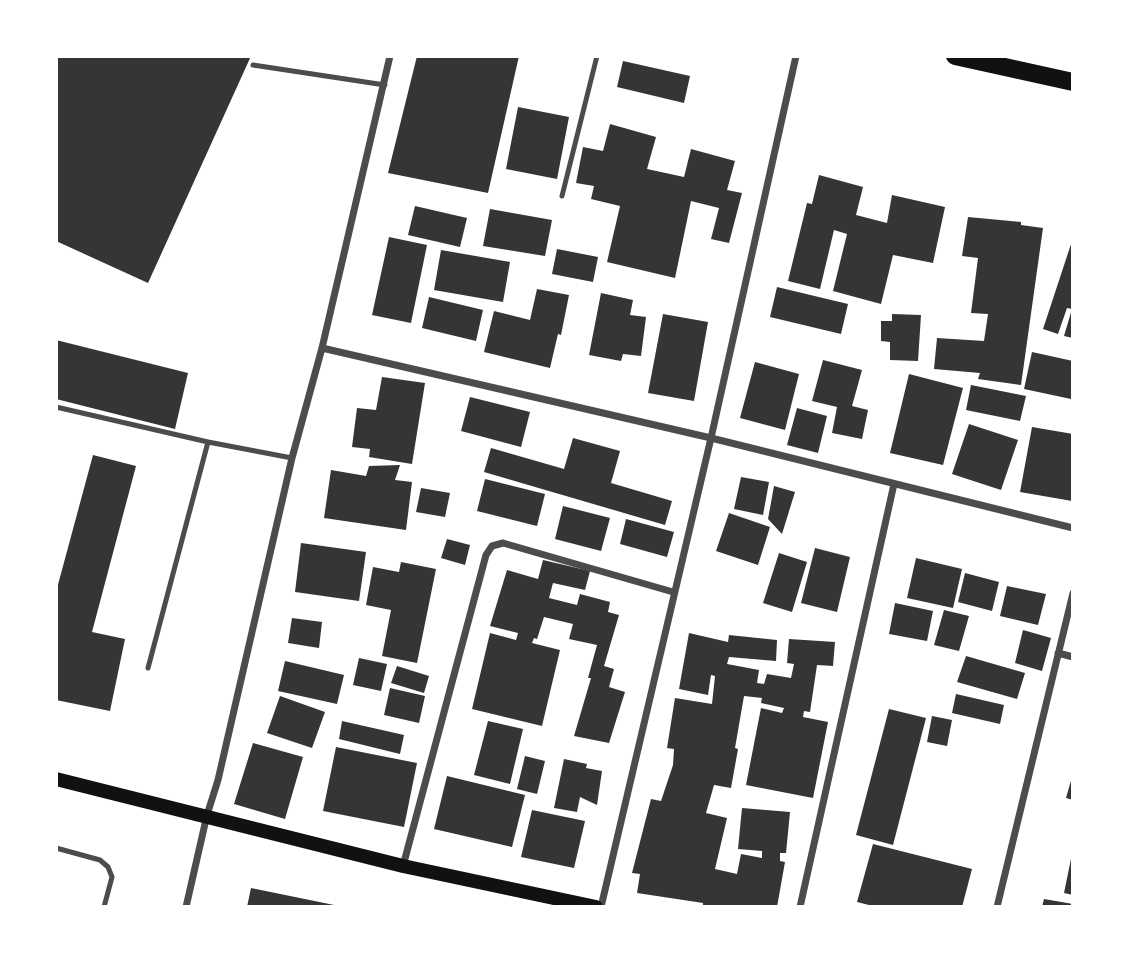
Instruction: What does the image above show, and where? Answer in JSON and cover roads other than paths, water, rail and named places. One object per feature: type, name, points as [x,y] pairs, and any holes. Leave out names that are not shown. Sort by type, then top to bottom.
[{"type":"main road","points":[[955,56],[1073,82]]},
{"type":"main road","points":[[56,779],[402,866],[599,907]]},
{"type":"street","points":[[186,907],[390,56]]},
{"type":"street","points":[[599,907],[711,438],[796,56]]},
{"type":"street","points":[[322,348],[711,438],[1073,528]]},
{"type":"street","points":[[800,907],[894,484]]},
{"type":"street","points":[[402,866],[486,555],[492,546],[503,543],[673,592]]},
{"type":"street","points":[[997,907],[1073,593]]},
{"type":"street","points":[[1058,653],[1073,657]]},
{"type":"lane","points":[[562,196],[597,56]]},
{"type":"lane","points":[[253,65],[385,85]]},
{"type":"lane","points":[[56,407],[208,442],[292,458]]},
{"type":"lane","points":[[148,668],[208,442]]},
{"type":"lane","points":[[56,848],[100,860],[108,867],[112,877],[104,907]]}]
